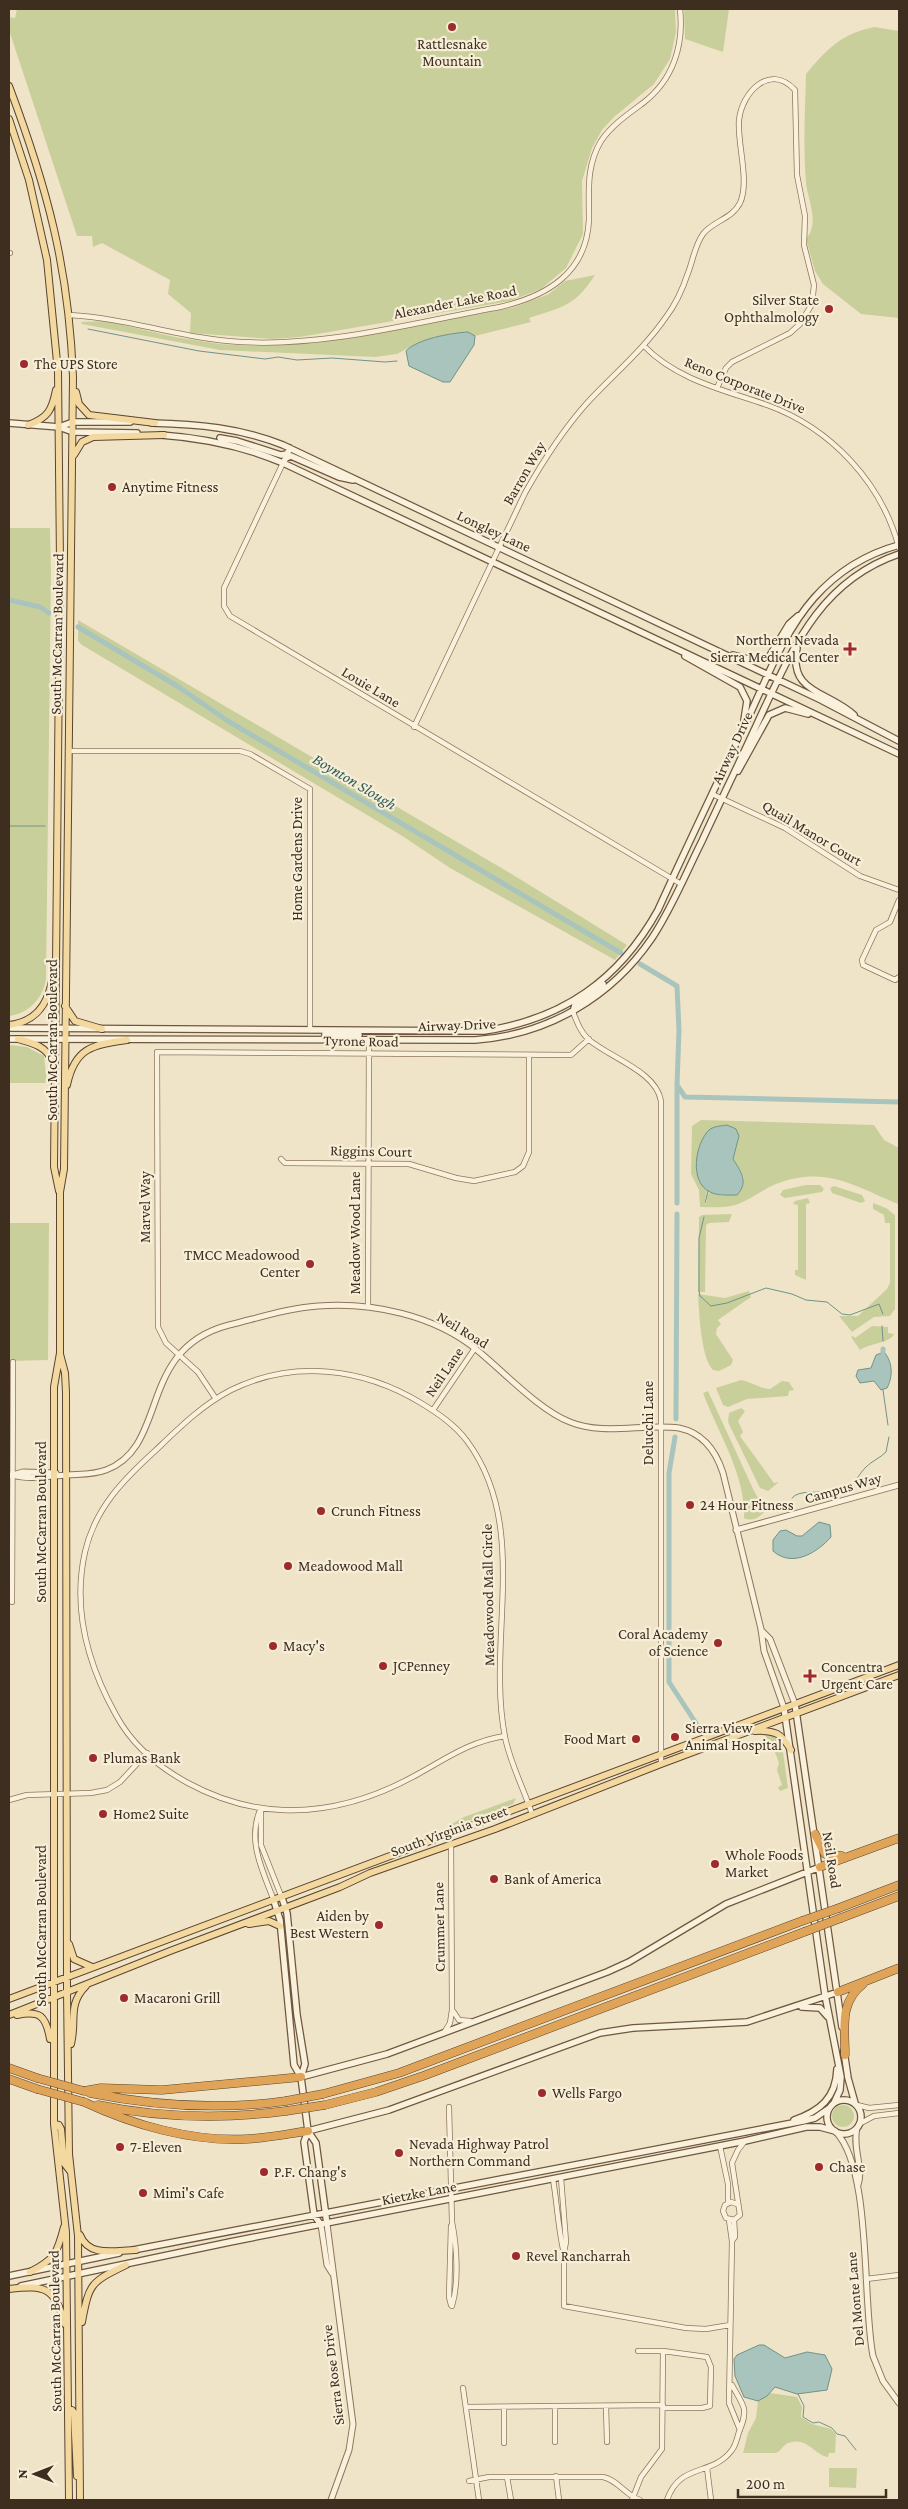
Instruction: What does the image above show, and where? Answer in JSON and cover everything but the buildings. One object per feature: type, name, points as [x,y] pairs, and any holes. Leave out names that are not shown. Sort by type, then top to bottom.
[{"type":"highway","points":[[815,1834],[825,1854],[846,1856]]},
{"type":"highway","points":[[820,1867],[899,1838]]},
{"type":"highway","points":[[9,2068],[84,2091],[132,2100],[178,2105],[230,2105],[286,2101],[323,2094],[400,2073],[899,1885]]},
{"type":"highway","points":[[9,2079],[84,2102],[136,2111],[189,2116],[236,2116],[324,2105],[376,2092],[423,2076],[899,1896]]},
{"type":"highway","points":[[838,1992],[863,1984],[899,1968]]},
{"type":"highway","points":[[845,2055],[846,2007],[852,1994],[863,1984]]},
{"type":"highway","points":[[84,2091],[102,2088],[162,2090],[301,2077]]},
{"type":"highway","points":[[84,2102],[127,2120],[201,2137],[245,2139],[308,2131]]},
{"type":"main road","name":"South McCarran Boulevard","points":[[9,86],[35,156],[49,204],[63,267],[69,315],[73,377],[64,1005],[64,1169],[60,1192],[60,1353],[54,1386],[54,2124],[65,2221],[69,2500]]},
{"type":"main road","name":"South McCarran Boulevard","points":[[9,119],[29,180],[43,241],[52,299],[58,372],[59,660],[54,1167],[60,1192]]},
{"type":"main road","points":[[28,425],[41,421],[51,411],[58,372]]},
{"type":"main road","points":[[73,377],[79,404],[89,415],[155,423]]},
{"type":"main road","name":"Longley Lane","points":[[9,423],[59,426],[73,422],[155,423],[231,429],[266,439],[290,448],[719,651],[767,678],[778,680],[899,741]]},
{"type":"main road","name":"Longley Lane","points":[[59,426],[73,432],[200,438],[237,446],[283,463],[899,754]]},
{"type":"main road","points":[[73,461],[76,449],[88,438],[164,435]]},
{"type":"main road","points":[[200,438],[237,441],[281,455],[286,454],[290,448]]},
{"type":"main road","points":[[283,463],[286,458],[291,456],[339,477],[364,483]]},
{"type":"main road","points":[[719,651],[752,660],[765,659],[773,653],[789,624],[827,585],[850,567],[877,552],[899,546]]},
{"type":"main road","name":"Airway Drive","points":[[9,1039],[486,1040],[539,1027],[572,1012],[606,989],[638,957],[657,929],[681,884],[778,680],[800,638],[816,613],[842,585],[865,569],[899,554]]},
{"type":"main road","name":"Airway Drive","points":[[9,1027],[55,1029],[484,1031],[525,1023],[564,1006],[609,976],[630,954],[646,931],[762,688],[805,609]]},
{"type":"main road","points":[[800,638],[795,660],[796,671],[801,681],[835,700],[860,720]]},
{"type":"main road","points":[[674,647],[681,654],[734,682],[743,691],[747,707],[738,739]]},
{"type":"main road","points":[[59,660],[63,689],[62,740],[67,751]]},
{"type":"main road","points":[[733,776],[744,763],[765,720],[774,712],[785,708],[826,719]]},
{"type":"main road","points":[[9,1027],[27,1021],[42,1008],[49,995],[55,967]]},
{"type":"main road","points":[[572,1012],[575,1005],[600,988],[609,976]]},
{"type":"main road","points":[[64,1005],[74,1020],[102,1029]]},
{"type":"main road","points":[[310,1030],[327,1034],[363,1035],[368,1039],[374,1035],[410,1034],[427,1031]]},
{"type":"main road","points":[[18,1039],[46,1051],[54,1071]]},
{"type":"main road","points":[[64,1098],[71,1071],[80,1055],[96,1045],[127,1040]]},
{"type":"main road","name":"South McCarran Boulevard","points":[[60,1353],[65,1373],[67,1992],[71,2172],[78,2229],[80,2500]]},
{"type":"main road","name":"South Virginia Street","points":[[9,1999],[92,1967],[284,1903],[529,1805],[899,1665]]},
{"type":"main road","name":"South Virginia Street","points":[[9,2016],[236,1926],[276,1906],[532,1814],[899,1675]]},
{"type":"main road","name":"Neil Road","points":[[795,1704],[838,1992],[845,2055],[856,2104]]},
{"type":"main road","name":"Neil Road","points":[[784,1708],[787,1718],[829,2019],[841,2085],[834,2103]]},
{"type":"main road","points":[[749,1731],[775,1731],[782,1736],[791,1750]]},
{"type":"main road","points":[[301,2077],[364,2061],[607,1972],[726,1904],[820,1867]]},
{"type":"main road","points":[[284,1903],[297,2015],[305,2064],[301,2077],[308,2131],[316,2143],[325,2213],[324,2224]]},
{"type":"main road","points":[[276,1906],[280,1926],[294,2066],[301,2077]]},
{"type":"main road","points":[[236,1926],[269,1921],[280,1926]]},
{"type":"main road","points":[[67,1933],[74,1959],[92,1967]]},
{"type":"main road","points":[[69,2052],[75,2025],[74,2003],[90,1983]]},
{"type":"main road","points":[[308,2131],[389,2110],[600,2032],[633,2028],[737,2023],[782,2011],[838,1992]]},
{"type":"main road","points":[[782,2011],[811,2006],[823,2010],[829,2019]]},
{"type":"main road","points":[[9,2016],[28,2013],[40,2015],[48,2028],[54,2059]]},
{"type":"main road","points":[[789,2123],[810,2114],[826,2103],[833,2091],[837,2062]]},
{"type":"main road","points":[[841,2100],[856,2104],[861,2113],[858,2126],[848,2134],[835,2132],[827,2120],[828,2109],[834,2103],[841,2100]]},
{"type":"main road","name":"Kietzke Lane","points":[[9,2276],[815,2118],[828,2109]]},
{"type":"main road","points":[[54,2124],[59,2125],[64,2163],[71,2172]]},
{"type":"main road","name":"Kietzke Lane","points":[[9,2288],[745,2142],[806,2127],[815,2126],[835,2132]]},
{"type":"main road","points":[[308,2131],[304,2142],[314,2215],[324,2224]]},
{"type":"main road","points":[[30,2272],[54,2257],[58,2250],[65,2221]]},
{"type":"main road","points":[[78,2229],[86,2245],[97,2251],[136,2250]]},
{"type":"main road","points":[[79,2348],[86,2297],[93,2284],[102,2276],[126,2265]]},
{"type":"main road","points":[[9,2288],[38,2287],[52,2293],[61,2308],[68,2332]]},
{"type":"main road","points":[[68,2410],[72,2410],[74,2413],[75,2469],[80,2490]]},
{"type":"street","name":"Alexander Lake Road","points":[[69,315],[105,318],[176,335],[211,340],[287,342],[374,331],[500,307],[522,302],[544,293],[563,278],[583,248],[588,226],[589,175],[601,141],[616,124],[654,93],[670,73],[680,40],[680,9]]},
{"type":"street","name":"Barron Way","points":[[414,727],[535,474],[565,430],[595,394],[652,336],[676,301],[703,233],[731,214],[741,198],[743,184],[739,122],[745,99],[757,83],[774,80],[788,83],[795,90],[797,175],[805,216],[804,245],[814,285],[812,304],[800,324],[790,334],[732,362],[726,368],[717,388]]},
{"type":"street","name":"Reno Corporate Drive","points":[[644,346],[676,371],[788,414],[835,445],[870,486],[886,512],[899,546]]},
{"type":"street","name":"Louie Lane","points":[[283,463],[224,588],[223,600],[226,612],[237,622],[681,884]]},
{"type":"street","name":"Home Gardens Drive","points":[[67,751],[240,751],[250,754],[310,789],[310,1030]]},
{"type":"street","name":"Quail Manor Court","points":[[712,794],[785,828],[860,876],[899,890]]},
{"type":"street","points":[[899,900],[890,922],[876,930],[862,960],[863,965],[896,980],[899,977]]},
{"type":"street","points":[[572,1012],[579,1027],[589,1039]]},
{"type":"street","name":"Meadow Wood Lane","points":[[368,1039],[368,1307]]},
{"type":"street","name":"Tyrone Road","points":[[157,1052],[571,1055],[589,1039]]},
{"type":"street","name":"Delucchi Lane","points":[[589,1039],[656,1083],[661,1101],[661,1764]]},
{"type":"street","name":"Marvel Way","points":[[157,1052],[158,1327],[166,1343],[201,1376],[216,1399]]},
{"type":"street","name":"Riggins Court","points":[[281,1159],[285,1163],[418,1165],[456,1178],[474,1181],[492,1179],[519,1170],[526,1162],[529,1152],[529,1055]]},
{"type":"street","name":"Neil Road","points":[[10,1476],[23,1472],[54,1475],[87,1475],[104,1471],[118,1464],[132,1451],[143,1434],[163,1378],[179,1354],[203,1335],[227,1326],[305,1307],[328,1305],[368,1307],[403,1314],[424,1321],[475,1348],[546,1408],[565,1420],[589,1427],[674,1427],[691,1432],[705,1441],[714,1451],[723,1473],[764,1651],[784,1708]]},
{"type":"street","name":"Neil Lane","points":[[433,1410],[475,1348]]},
{"type":"street","points":[[12,1602],[10,1476],[13,1362]]},
{"type":"street","name":"Meadowood Mall Circle","points":[[505,1736],[470,1744],[399,1784],[358,1800],[307,1810],[261,1808],[232,1801],[198,1787],[168,1770],[129,1736],[119,1722],[92,1667],[84,1636],[82,1609],[85,1554],[98,1516],[122,1482],[194,1415],[216,1399],[243,1385],[271,1376],[301,1371],[328,1371],[376,1380],[405,1393],[433,1410],[453,1426],[469,1443],[491,1486],[498,1509],[502,1535],[501,1684],[505,1736],[532,1814]]},
{"type":"street","name":"Campus Way","points":[[736,1530],[899,1485]]},
{"type":"street","name":"Neil Road","points":[[760,1629],[770,1639],[795,1704]]},
{"type":"street","points":[[9,1800],[27,1795],[67,1795],[99,1792],[113,1786],[147,1753]]},
{"type":"street","points":[[261,1808],[261,1845],[284,1903]]},
{"type":"street","points":[[261,1808],[257,1818],[255,1844],[276,1906]]},
{"type":"street","name":"Crummer Lane","points":[[444,2033],[449,2027],[452,2010],[451,1844]]},
{"type":"street","points":[[452,2010],[459,2020],[468,2022],[477,2020]]},
{"type":"street","points":[[856,2104],[869,2108],[899,2105]]},
{"type":"street","points":[[449,2107],[452,2189],[449,2297],[452,2306],[455,2296],[455,2238],[452,2222]]},
{"type":"street","points":[[858,2126],[874,2116],[899,2113]]},
{"type":"street","name":"Del Monte Lane","points":[[858,2126],[854,2142],[860,2179],[858,2185]]},
{"type":"street","name":"Del Monte Lane","points":[[835,2132],[848,2149],[858,2185],[873,2356],[883,2381],[899,2403]]},
{"type":"street","points":[[732,2220],[739,2217],[741,2212],[737,2204],[732,2163],[738,2150],[745,2142]]},
{"type":"street","points":[[720,2146],[728,2184],[728,2203],[723,2213],[732,2220],[735,2238],[732,2242],[731,2383],[729,2403],[740,2430]]},
{"type":"street","points":[[561,2178],[566,2242],[564,2252],[564,2306],[686,2328],[706,2329],[730,2325]]},
{"type":"street","points":[[553,2179],[558,2206],[559,2232],[564,2252]]},
{"type":"street","points":[[728,2203],[737,2204]]},
{"type":"street","name":"Sierra Rose Drive","points":[[324,2224],[327,2264],[332,2274],[353,2424],[349,2450],[331,2500]]},
{"type":"street","points":[[866,2279],[899,2275]]},
{"type":"street","points":[[466,2407],[606,2406],[702,2408],[710,2406],[712,2402],[710,2360],[707,2357],[663,2351],[638,2350]]},
{"type":"street","points":[[632,2499],[641,2478],[662,2449],[663,2351]]},
{"type":"street","points":[[667,2500],[670,2491],[689,2472],[706,2468],[721,2461],[732,2450],[740,2430],[744,2411],[731,2383]]},
{"type":"street","points":[[463,2388],[479,2500]]},
{"type":"street","points":[[555,2406],[555,2442]]},
{"type":"street","points":[[606,2406],[606,2442]]},
{"type":"street","points":[[504,2407],[504,2443]]},
{"type":"street","points":[[706,2468],[711,2500]]},
{"type":"street","points":[[556,2476],[559,2500]]},
{"type":"street","points":[[469,2481],[508,2477],[594,2476],[610,2478],[632,2499],[640,2500]]},
{"type":"street","points":[[508,2477],[511,2500]]},
{"type":"green space","points":[[17,9],[675,9],[676,32],[670,59],[654,84],[614,117],[602,130],[592,148],[582,181],[583,234],[566,268],[541,289],[510,301],[300,337],[273,339],[190,333],[191,313],[168,294],[170,280],[102,243],[93,247],[92,236],[77,236],[9,30],[9,17],[15,18]]},
{"type":"green space","points":[[684,9],[729,9],[723,52],[685,39]]},
{"type":"green space","points":[[874,27],[899,31],[899,318],[861,314],[823,284],[815,271],[806,239],[810,233],[813,219],[805,169],[806,74],[828,50],[844,38]]},
{"type":"green space","points":[[595,275],[574,299],[560,308],[529,318],[531,322],[475,336],[468,332],[455,333],[410,347],[397,354],[375,357],[220,350],[82,324],[81,322],[106,321],[175,337],[220,344],[258,346],[295,344],[379,332],[515,307],[549,294],[565,281]]},
{"type":"green space","points":[[9,528],[50,528],[51,572],[46,978],[42,992],[34,1004],[23,1012],[9,1016]]},
{"type":"green space","points":[[78,620],[510,873],[627,945],[615,960],[450,868],[404,837],[82,645],[78,641]]},
{"type":"green space","points":[[9,1045],[27,1047],[44,1056],[47,1083],[9,1083]]},
{"type":"green space","points":[[701,1120],[874,1125],[884,1140],[899,1148],[898,1204],[839,1180],[825,1177],[810,1177],[776,1184],[731,1206],[700,1207],[699,1190],[691,1174],[692,1126]],"holes":[[[739,1136],[733,1159],[744,1178],[723,1196],[710,1192],[707,1195],[706,1204],[704,1204],[707,1190],[704,1187]]]},
{"type":"green space","points":[[806,1185],[820,1185],[824,1189],[822,1192],[785,1198],[780,1195],[783,1190]]},
{"type":"green space","points":[[834,1186],[862,1195],[865,1201],[861,1203],[832,1193],[830,1188]]},
{"type":"green space","points":[[808,1198],[810,1203],[806,1204],[806,1280],[795,1275],[795,1270],[798,1270],[798,1205],[793,1204],[795,1201]]},
{"type":"green space","points":[[873,1203],[886,1208],[895,1215],[895,1309],[890,1316],[874,1317],[852,1332],[839,1316],[858,1316],[887,1289],[890,1283],[890,1223],[885,1223],[884,1215],[873,1209]]},
{"type":"green space","points":[[732,1214],[729,1222],[709,1223],[706,1225],[705,1292],[698,1292],[699,1217],[702,1215]]},
{"type":"green space","points":[[9,1223],[49,1223],[48,1360],[9,1361]]},
{"type":"green space","points":[[749,1291],[751,1297],[718,1320],[721,1324],[717,1328],[716,1334],[733,1360],[731,1365],[719,1371],[713,1370],[703,1346],[698,1294],[725,1298]]},
{"type":"green space","points":[[872,1326],[888,1327],[888,1333],[894,1334],[885,1341],[860,1350],[851,1337],[855,1338]]},
{"type":"green space","points":[[741,1380],[770,1389],[782,1381],[789,1382],[794,1390],[789,1391],[788,1396],[747,1399],[728,1407],[723,1405],[716,1388]]},
{"type":"green space","points":[[708,1391],[754,1491],[762,1505],[768,1507],[764,1513],[755,1519],[744,1518],[741,1486],[730,1454],[703,1393]]},
{"type":"green space","points":[[741,1408],[745,1411],[738,1421],[743,1432],[740,1436],[774,1483],[779,1482],[768,1491],[760,1488],[728,1422],[729,1413]]},
{"type":"green space","points":[[764,1734],[773,1735],[782,1745],[788,1788],[780,1791],[778,1787],[782,1785],[777,1770],[779,1763],[773,1747]]},
{"type":"green space","points":[[516,1798],[513,1804],[451,1828],[448,1826],[464,1817]]},
{"type":"green space","points":[[843,2105],[851,2108],[854,2116],[851,2124],[843,2127],[835,2124],[832,2116],[835,2108]]},
{"type":"green space","points":[[770,2393],[797,2397],[802,2407],[801,2417],[812,2424],[831,2429],[836,2434],[835,2453],[829,2453],[828,2457],[805,2444],[795,2441],[786,2444],[776,2453],[743,2453],[748,2433],[756,2418],[758,2401]]},
{"type":"green space","points":[[829,2468],[857,2468],[856,2488],[829,2487]]},
{"type":"water","points":[[468,332],[475,336],[474,345],[450,382],[443,382],[409,366],[406,351],[411,347],[435,337]]},
{"type":"water","points":[[727,1125],[736,1129],[739,1136],[733,1159],[741,1173],[743,1186],[737,1195],[720,1195],[710,1192],[703,1187],[697,1172],[696,1162],[704,1136],[711,1129]]},
{"type":"water","points":[[884,1352],[889,1360],[891,1370],[887,1388],[881,1390],[874,1381],[860,1383],[856,1376],[858,1370],[871,1368],[876,1355]]},
{"type":"water","points":[[819,1522],[830,1525],[831,1537],[812,1553],[796,1558],[788,1558],[780,1556],[773,1551],[773,1540],[780,1531],[786,1530],[797,1536],[802,1536]]},
{"type":"water","points":[[759,2345],[764,2345],[785,2358],[807,2352],[825,2355],[832,2369],[827,2390],[797,2394],[775,2387],[767,2396],[758,2401],[744,2397],[735,2376],[734,2359],[737,2355]]},
{"type":"waterway","points":[[88,329],[199,351],[265,359],[278,357],[297,360],[332,358],[385,362],[397,361]]},
{"type":"waterway","name":"Boynton Slough","points":[[9,600],[40,607],[49,613]]},
{"type":"waterway","name":"Boynton Slough","points":[[78,627],[177,686],[228,721],[621,953]]},
{"type":"waterway","points":[[9,826],[45,826]]},
{"type":"waterway","points":[[640,964],[677,986],[679,1030],[677,1085],[685,1097],[899,1102]]},
{"type":"waterway","points":[[677,1085],[677,1203]]},
{"type":"waterway","points":[[705,1203],[708,1191]]},
{"type":"waterway","points":[[676,1419],[677,1214]]},
{"type":"waterway","points":[[704,1217],[699,1238],[699,1291],[700,1296],[711,1306],[727,1303],[766,1288],[792,1294],[806,1300],[827,1302],[842,1314],[850,1315],[879,1304],[883,1314]]},
{"type":"waterway","points":[[882,1326],[883,1341]]},
{"type":"waterway","points":[[883,1390],[888,1425]]},
{"type":"waterway","points":[[675,1437],[669,1473],[669,1682],[703,1734]]},
{"type":"waterway","points":[[836,1491],[851,1486],[866,1467],[886,1452],[889,1437]]},
{"type":"waterway","points":[[792,1498],[795,1495],[804,1493],[828,1491]]},
{"type":"waterway","points":[[798,2394],[804,2406],[803,2417],[813,2423],[819,2422],[832,2428],[837,2434],[845,2436],[856,2450]]},
{"type":"place","name":"Rattlesnake Mountain","points":[[452,27]]},
{"type":"place","name":"Silver State Ophthalmology","points":[[829,309]]},
{"type":"place","name":"The UPS Store","points":[[24,364]]},
{"type":"place","name":"Anytime Fitness","points":[[112,487]]},
{"type":"place","name":"Northern Nevada Sierra Medical Center","points":[[850,649]]},
{"type":"place","name":"TMCC Meadowood Center","points":[[310,1264]]},
{"type":"place","name":"24 Hour Fitness","points":[[690,1505]]},
{"type":"place","name":"Crunch Fitness","points":[[321,1511]]},
{"type":"place","name":"Meadowood Mall","points":[[288,1566]]},
{"type":"place","name":"Coral Academy of Science","points":[[718,1643]]},
{"type":"place","name":"Macy's","points":[[273,1646]]},
{"type":"place","name":"JCPenney","points":[[383,1666]]},
{"type":"place","name":"Concentra Urgent Care","points":[[810,1676]]},
{"type":"place","name":"Sierra View Animal Hospital","points":[[675,1737]]},
{"type":"place","name":"Food Mart","points":[[636,1739]]},
{"type":"place","name":"Plumas Bank","points":[[93,1758]]},
{"type":"place","name":"Home2 Suite","points":[[103,1814]]},
{"type":"place","name":"Whole Foods Market","points":[[715,1864]]},
{"type":"place","name":"Bank of America","points":[[494,1879]]},
{"type":"place","name":"Aiden by Best Western","points":[[379,1925]]},
{"type":"place","name":"Macaroni Grill","points":[[124,1998]]},
{"type":"place","name":"Wells Fargo","points":[[542,2093]]},
{"type":"place","name":"7-Eleven","points":[[120,2147]]},
{"type":"place","name":"Nevada Highway Patrol Northern Command","points":[[399,2153]]},
{"type":"place","name":"Chase","points":[[819,2167]]},
{"type":"place","name":"P.F. Chang's","points":[[264,2172]]},
{"type":"place","name":"Mimi's Cafe","points":[[143,2193]]},
{"type":"place","name":"Revel Rancharrah","points":[[516,2256]]}]
